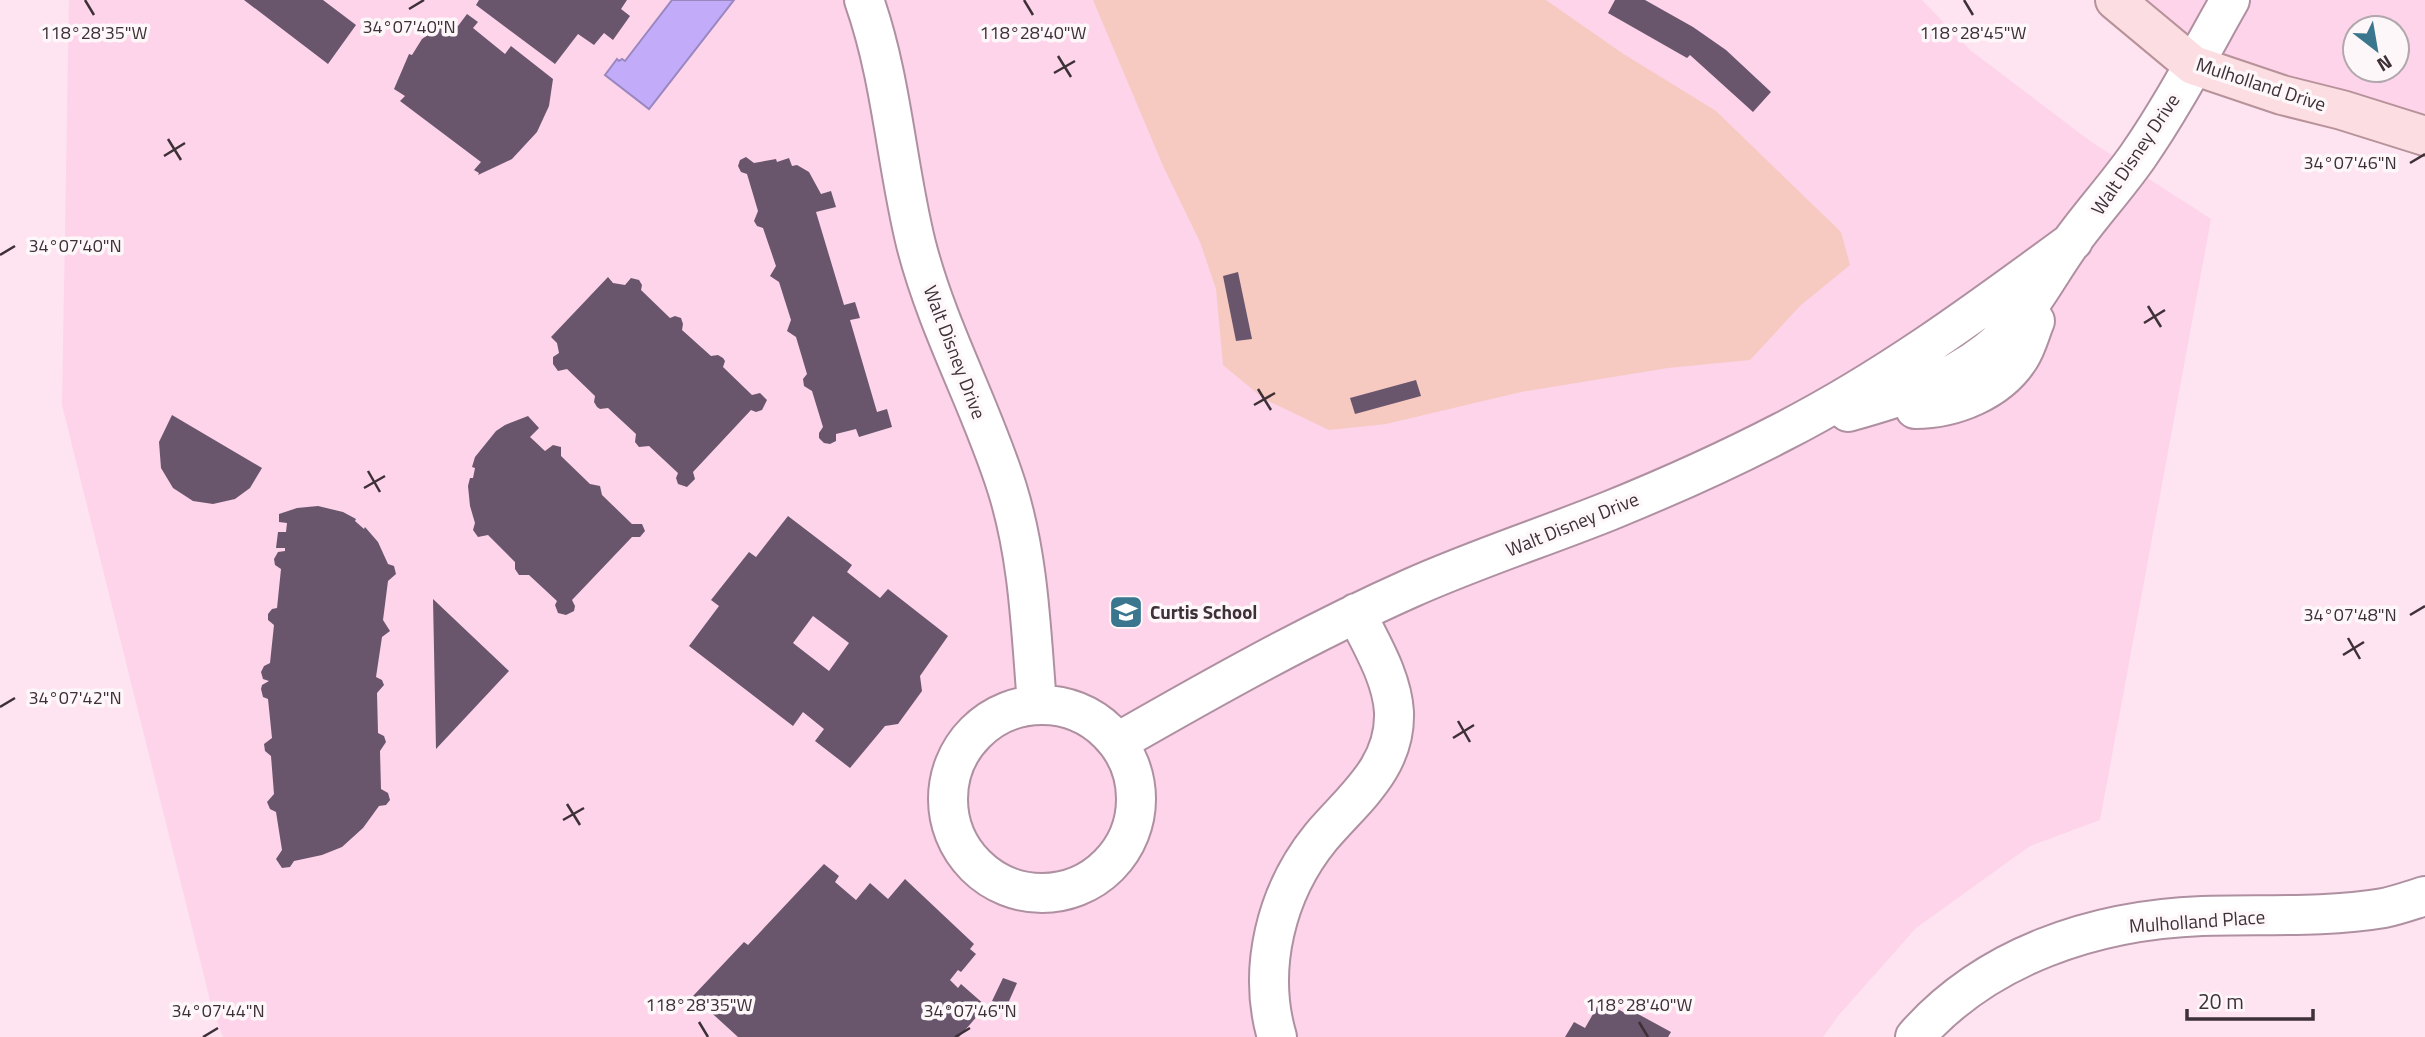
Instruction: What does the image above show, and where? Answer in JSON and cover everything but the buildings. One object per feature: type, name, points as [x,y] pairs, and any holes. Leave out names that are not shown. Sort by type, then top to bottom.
[{"type":"main road","name":"Mulholland Drive","points":[[2115,0],[2193,65],[2425,135]]},
{"type":"street","name":"Walt Disney Drive","points":[[864,0],[882,57],[916,244],[933,303],[1007,488],[1021,540],[1037,704]]},
{"type":"street","name":"Walt Disney Drive","points":[[1785,430],[1923,390],[1955,374],[2006,334],[2139,154],[2230,0]]},
{"type":"street","name":"Walt Disney Drive","points":[[1118,742],[1245,669],[1356,613],[1414,587],[1623,505],[1785,430],[1926,348],[2065,253]]},
{"type":"street","points":[[1277,1037],[1270,1012],[1269,962],[1277,920],[1297,874],[1321,838],[1374,777],[1391,746],[1394,711],[1386,676],[1356,613]]},
{"type":"street","points":[[1037,704],[1068,708],[1095,720],[1118,742],[1133,773],[1138,794],[1126,841],[1107,867],[1079,886],[1048,893],[1019,891],[992,880],[971,862],[954,837],[948,814],[948,785],[956,759],[973,733],[1000,713],[1037,704]]},
{"type":"street","name":"Mulholland Place","points":[[1915,1037],[1972,985],[2021,958],[2074,936],[2135,923],[2199,916],[2315,914],[2385,908],[2425,896]]},
{"type":"shaded area","name":"Curtis School","points":[[69,0],[1922,0],[1970,50],[2090,141],[2211,219],[2100,820],[2030,846],[1916,928],[1838,1016],[1823,1037],[223,1037],[212,1008],[62,405]]},
{"type":"shaded area","points":[[672,0],[734,0],[649,109],[605,75],[617,59],[625,61]]},
{"type":"shaded area","points":[[1093,0],[1546,0],[1622,53],[1716,111],[1841,232],[1850,265],[1801,305],[1750,360],[1668,368],[1521,392],[1386,424],[1329,430],[1264,399],[1223,365],[1216,289],[1200,242],[1164,168]]},
{"type":"shaded area","points":[[2126,0],[2425,0],[2425,136],[2282,95]]},
{"type":"place","name":"Curtis School","points":[[1126,612]]}]
